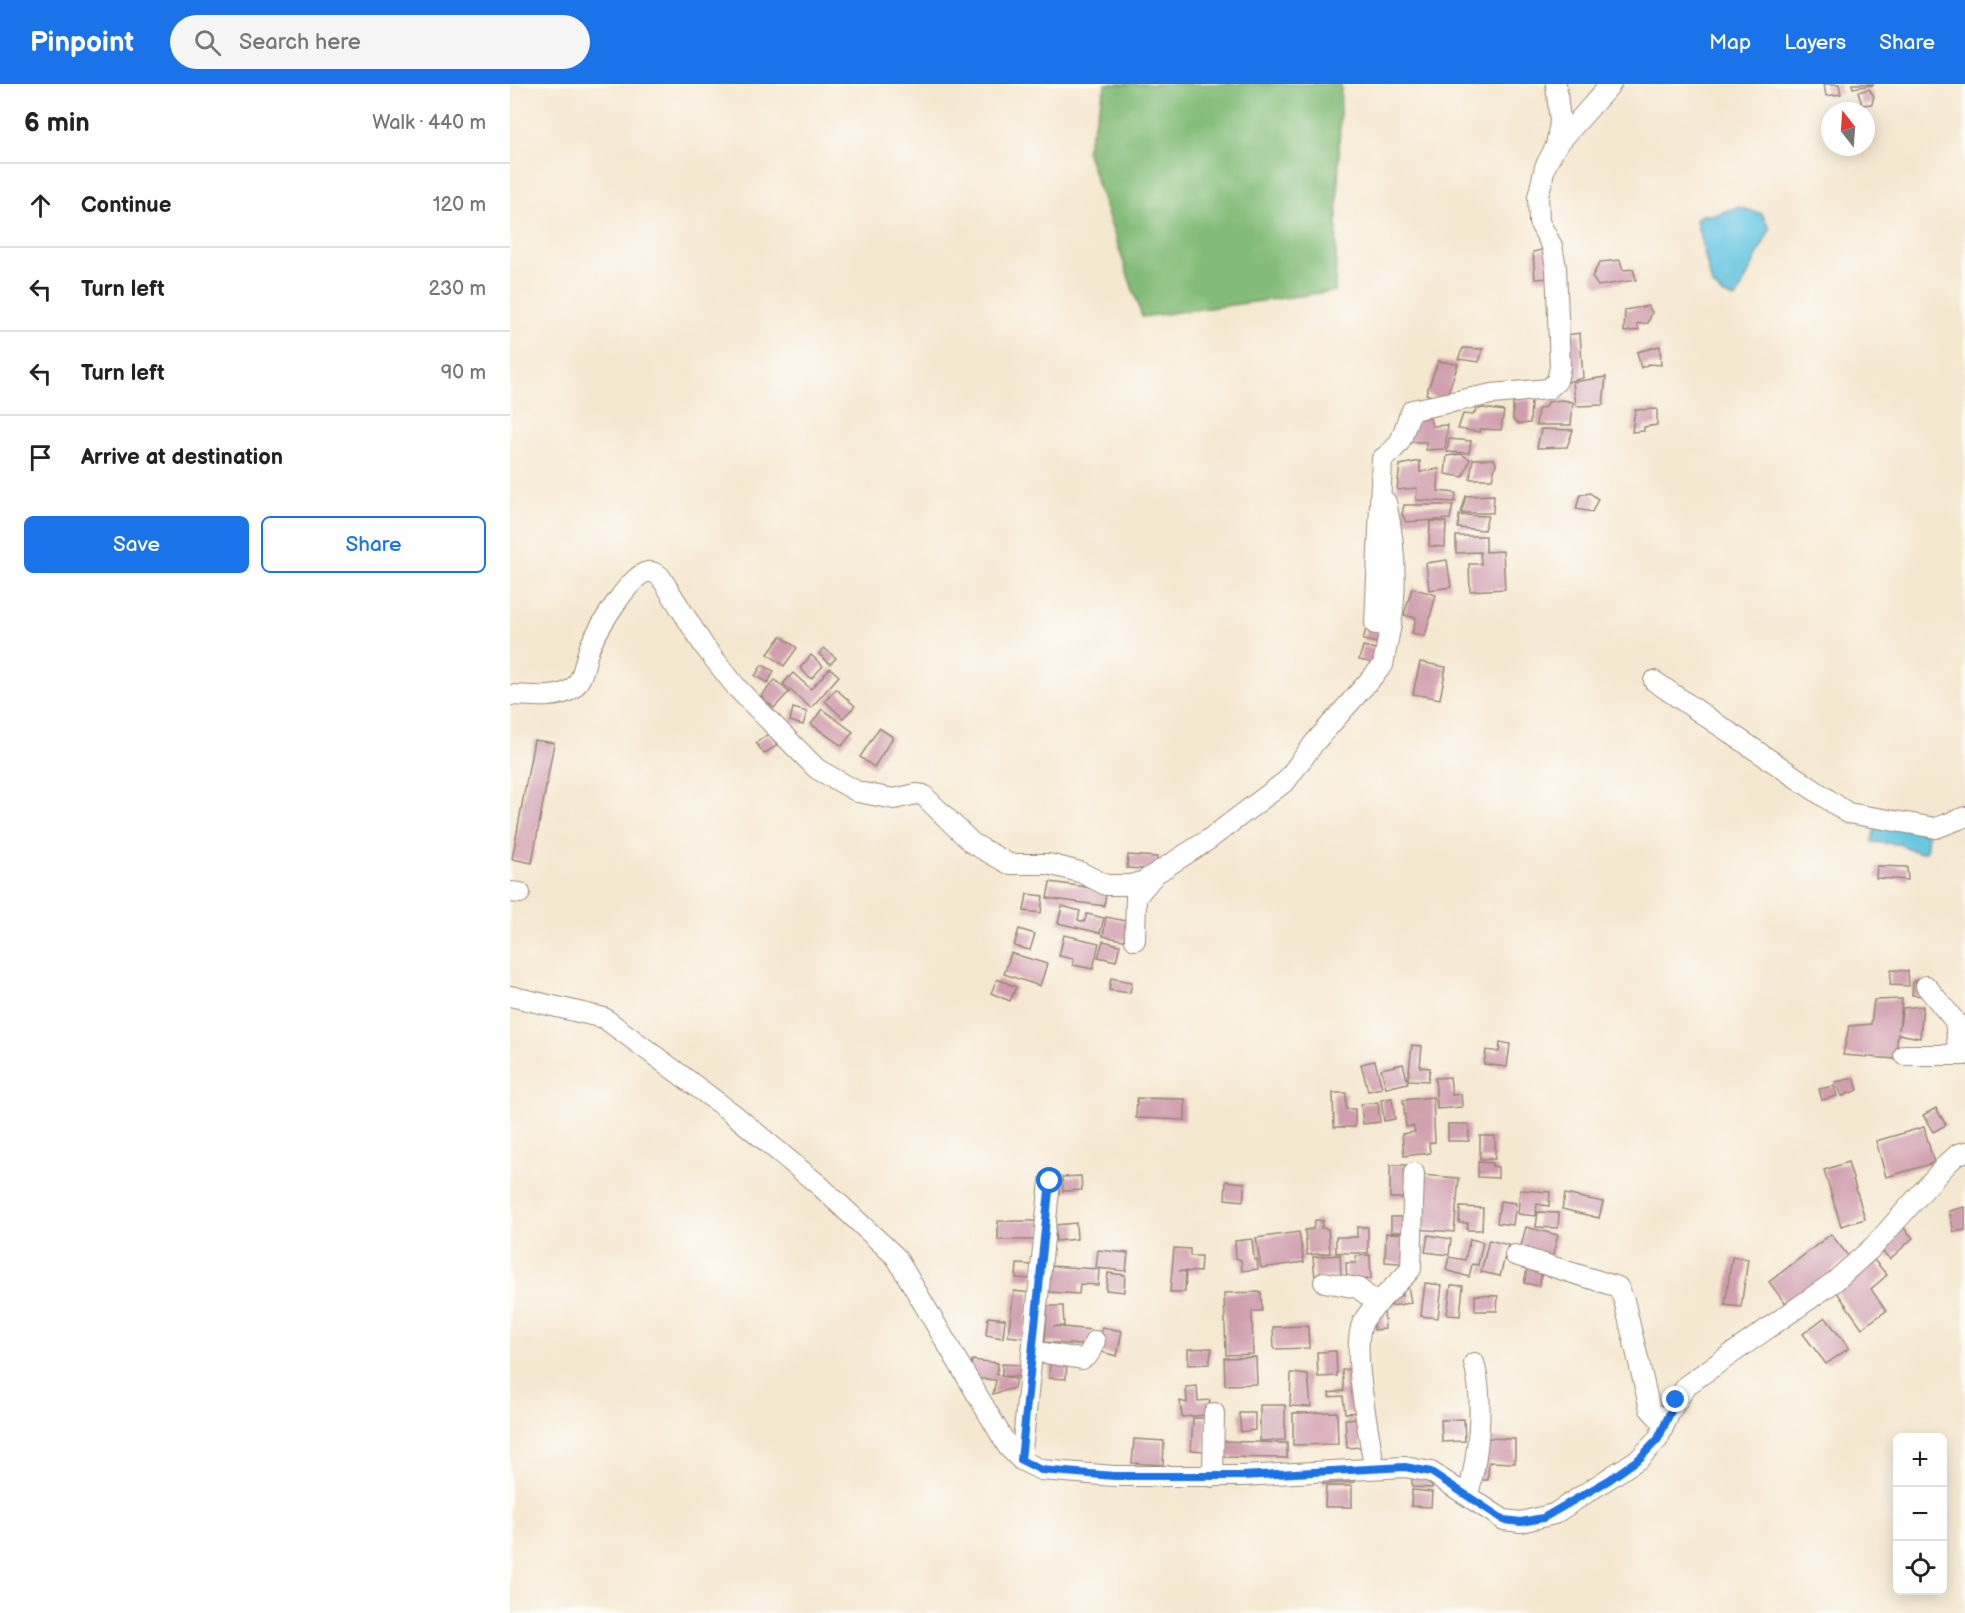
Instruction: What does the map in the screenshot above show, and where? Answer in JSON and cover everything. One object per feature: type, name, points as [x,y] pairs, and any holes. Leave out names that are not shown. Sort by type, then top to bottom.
[{"type":"street","points":[[1556,146],[1560,122],[1557,84]]},
{"type":"street","points":[[510,695],[559,694],[570,690],[581,675],[590,646],[610,611],[635,579],[647,572],[653,572],[660,576],[705,646],[736,688],[817,769],[858,792],[894,799],[916,794],[923,795],[972,843],[1009,864],[1048,864],[1080,873],[1106,885],[1130,885],[1155,875],[1208,840],[1286,781],[1315,742],[1383,665],[1391,624],[1375,624],[1382,459],[1400,445],[1412,410],[1492,394],[1548,389],[1557,381],[1560,367],[1556,267],[1552,246],[1539,222],[1538,197],[1545,167],[1556,146],[1611,84]]},
{"type":"street","points":[[1654,681],[1848,813],[1936,828],[1965,816]]},
{"type":"street","points":[[1135,940],[1136,897],[1155,875]]},
{"type":"street","points":[[1904,1055],[1962,1055],[1955,1021],[1926,986]]},
{"type":"street","points":[[510,996],[604,1018],[732,1113],[820,1186],[896,1257],[1008,1447],[1021,1460],[1041,1470],[1114,1476],[1213,1477],[1405,1467],[1431,1472],[1504,1520],[1521,1522],[1543,1518],[1609,1480],[1640,1458],[1658,1439],[1664,1424],[1687,1385],[1834,1282],[1874,1246],[1946,1165],[1965,1152]]},
{"type":"street","points":[[1374,1467],[1357,1342],[1363,1322],[1411,1269],[1414,1173]]},
{"type":"street","points":[[1021,1460],[1050,1181]]},
{"type":"street","points":[[1515,1255],[1618,1287],[1624,1300],[1650,1409],[1664,1424]]},
{"type":"street","points":[[1324,1282],[1358,1288],[1378,1304]]},
{"type":"street","points":[[1033,1351],[1082,1359],[1089,1354],[1095,1341]]},
{"type":"street","points":[[1468,1495],[1477,1454],[1479,1383],[1474,1363]]},
{"type":"street","points":[[1213,1477],[1214,1413]]},
{"type":"green space","points":[[1106,84],[1341,84],[1335,291],[1142,317],[1086,150]]},
{"type":"water","points":[[1737,207],[1762,214],[1770,229],[1736,299],[1722,294],[1712,284],[1696,220],[1701,215],[1715,215]]},
{"type":"water","points":[[1876,823],[1928,833],[1926,852],[1917,852],[1899,844],[1872,842]]},
{"type":"building","points":[[1824,84],[1839,84],[1841,94],[1826,96]]},
{"type":"building","points":[[1852,84],[1873,84],[1873,85],[1853,88]]},
{"type":"building","points":[[1869,89],[1874,96],[1872,102],[1861,102],[1858,92]]},
{"type":"building","points":[[1550,248],[1554,278],[1535,279],[1533,252]]},
{"type":"building","points":[[1620,260],[1623,270],[1633,269],[1636,280],[1598,286],[1592,277],[1600,262]]},
{"type":"building","points":[[1648,306],[1652,312],[1648,323],[1637,324],[1639,330],[1624,332],[1625,310]]},
{"type":"building","points":[[1580,333],[1583,378],[1560,384],[1560,378],[1570,373],[1567,335]]},
{"type":"building","points":[[1660,346],[1661,365],[1649,364],[1641,368],[1637,352]]},
{"type":"building","points":[[1463,348],[1483,349],[1479,362],[1458,359]]},
{"type":"building","points":[[1438,361],[1458,364],[1445,401],[1426,394]]},
{"type":"building","points":[[1606,377],[1603,405],[1576,406],[1573,382]]},
{"type":"building","points":[[1523,399],[1531,401],[1530,423],[1519,424],[1513,420],[1513,404]]},
{"type":"building","points":[[1562,400],[1573,402],[1571,425],[1536,425],[1538,409],[1547,406],[1548,402]]},
{"type":"building","points":[[1483,408],[1504,411],[1501,430],[1480,429],[1480,432],[1458,429],[1463,414],[1473,415],[1476,410]]},
{"type":"building","points":[[1657,409],[1657,425],[1644,427],[1644,431],[1632,432],[1635,410]]},
{"type":"building","points":[[1412,418],[1430,418],[1432,426],[1448,425],[1445,449],[1426,450],[1426,442],[1407,442]]},
{"type":"building","points":[[1541,429],[1573,430],[1567,447],[1537,448]]},
{"type":"building","points":[[1449,439],[1471,441],[1469,453],[1447,452]]},
{"type":"building","points":[[1461,454],[1470,459],[1463,477],[1445,474],[1447,456]]},
{"type":"building","points":[[1473,459],[1494,459],[1496,464],[1492,479],[1470,479]]},
{"type":"building","points":[[1420,461],[1420,472],[1439,469],[1438,491],[1456,493],[1455,502],[1416,500],[1417,488],[1397,490],[1400,465]]},
{"type":"building","points":[[1590,493],[1598,499],[1592,512],[1576,509],[1580,495]]},
{"type":"building","points":[[1494,495],[1493,513],[1461,513],[1466,496]]},
{"type":"building","points":[[1404,505],[1453,505],[1450,519],[1406,522],[1402,514]]},
{"type":"building","points":[[1459,515],[1488,516],[1484,530],[1458,528]]},
{"type":"building","points":[[1430,521],[1446,522],[1445,547],[1429,546]]},
{"type":"building","points":[[1456,536],[1486,536],[1486,552],[1503,551],[1505,589],[1470,591],[1469,564],[1481,564],[1480,552],[1456,553]]},
{"type":"building","points":[[1447,560],[1451,587],[1429,590],[1426,563]]},
{"type":"building","points":[[1412,588],[1436,595],[1425,636],[1412,633],[1416,618],[1404,615]]},
{"type":"building","points":[[1366,629],[1387,634],[1380,664],[1359,660],[1363,646],[1380,650],[1382,644],[1363,640]]},
{"type":"building","points":[[781,636],[797,648],[784,666],[768,654]]},
{"type":"building","points":[[824,648],[836,658],[830,664],[819,654]]},
{"type":"building","points":[[811,655],[823,666],[811,679],[800,668]]},
{"type":"building","points":[[1420,662],[1446,667],[1440,699],[1413,694]]},
{"type":"building","points":[[762,665],[774,671],[768,683],[755,676]]},
{"type":"building","points":[[830,668],[839,676],[811,708],[783,684],[793,673],[811,689]]},
{"type":"building","points":[[775,680],[789,692],[774,708],[761,696]]},
{"type":"building","points":[[836,689],[855,706],[843,718],[825,701]]},
{"type":"building","points":[[793,708],[807,712],[803,725],[790,721]]},
{"type":"building","points":[[822,709],[853,732],[842,746],[811,724]]},
{"type":"building","points":[[879,728],[893,737],[874,767],[860,757]]},
{"type":"building","points":[[768,734],[777,745],[764,754],[756,743]]},
{"type":"building","points":[[534,740],[554,743],[532,863],[512,859]]},
{"type":"building","points":[[1128,855],[1157,857],[1156,870],[1127,868]]},
{"type":"building","points":[[1877,866],[1907,867],[1908,880],[1876,878]]},
{"type":"building","points":[[1050,882],[1107,890],[1104,906],[1047,898]]},
{"type":"building","points":[[1027,894],[1043,896],[1041,913],[1024,911]]},
{"type":"building","points":[[1062,906],[1080,911],[1078,920],[1084,922],[1087,914],[1104,918],[1100,933],[1058,923]]},
{"type":"building","points":[[1106,917],[1131,922],[1128,941],[1103,936]]},
{"type":"building","points":[[1019,929],[1035,934],[1030,950],[1014,946]]},
{"type":"building","points":[[1064,935],[1099,943],[1093,969],[1073,965],[1074,959],[1059,956]]},
{"type":"building","points":[[1103,941],[1120,945],[1116,961],[1098,957]]},
{"type":"building","points":[[1011,953],[1047,964],[1040,986],[1004,974]]},
{"type":"building","points":[[1891,970],[1908,971],[1909,986],[1890,985]]},
{"type":"building","points":[[1111,978],[1132,982],[1130,993],[1109,990]]},
{"type":"building","points":[[997,979],[1016,987],[1010,1001],[991,993]]},
{"type":"building","points":[[1923,979],[1923,996],[1912,995],[1913,982]]},
{"type":"building","points":[[1902,999],[1899,1030],[1903,1008],[1923,1006],[1920,1038],[1898,1034],[1895,1059],[1843,1055],[1849,1026],[1871,1024],[1874,1000]]},
{"type":"building","points":[[1500,1042],[1510,1044],[1507,1067],[1484,1064],[1486,1050],[1499,1052]]},
{"type":"building","points":[[1412,1045],[1422,1046],[1420,1067],[1430,1068],[1428,1081],[1408,1080]]},
{"type":"building","points":[[1375,1061],[1382,1088],[1368,1091],[1361,1064]]},
{"type":"building","points":[[1403,1064],[1408,1083],[1386,1088],[1381,1069]]},
{"type":"building","points":[[1450,1077],[1452,1095],[1461,1094],[1462,1107],[1437,1109],[1435,1078]]},
{"type":"building","points":[[1854,1078],[1858,1090],[1842,1096],[1835,1082]]},
{"type":"building","points":[[1834,1086],[1837,1096],[1822,1100],[1819,1089]]},
{"type":"building","points":[[1333,1093],[1346,1093],[1346,1109],[1355,1109],[1355,1127],[1334,1127]]},
{"type":"building","points":[[1433,1097],[1435,1142],[1429,1143],[1430,1153],[1404,1156],[1402,1134],[1415,1132],[1413,1126],[1406,1127],[1403,1100]]},
{"type":"building","points":[[1137,1098],[1185,1099],[1185,1120],[1136,1118]]},
{"type":"building","points":[[1392,1098],[1395,1119],[1384,1121],[1381,1100]]},
{"type":"building","points":[[1378,1102],[1380,1122],[1363,1124],[1361,1104]]},
{"type":"building","points":[[1936,1108],[1946,1125],[1933,1132],[1923,1115]]},
{"type":"building","points":[[1448,1124],[1469,1124],[1469,1141],[1448,1141]]},
{"type":"building","points":[[1924,1127],[1934,1163],[1886,1177],[1876,1141]]},
{"type":"building","points":[[1480,1136],[1495,1136],[1495,1159],[1480,1159]]},
{"type":"building","points":[[1478,1162],[1492,1163],[1492,1166],[1498,1167],[1498,1178],[1478,1177]]},
{"type":"building","points":[[1848,1162],[1865,1219],[1841,1226],[1824,1170]]},
{"type":"building","points":[[1390,1165],[1407,1165],[1408,1198],[1390,1198]]},
{"type":"building","points":[[1421,1175],[1459,1178],[1454,1232],[1416,1229]]},
{"type":"building","points":[[1081,1176],[1082,1190],[1063,1191],[1062,1177]]},
{"type":"building","points":[[1226,1181],[1245,1183],[1243,1201],[1225,1199]]},
{"type":"building","points":[[1520,1190],[1550,1192],[1549,1206],[1537,1204],[1536,1216],[1518,1214]]},
{"type":"building","points":[[1565,1194],[1603,1202],[1599,1218],[1562,1209]]},
{"type":"building","points":[[1500,1201],[1516,1203],[1513,1225],[1497,1223]]},
{"type":"building","points":[[1460,1207],[1483,1208],[1482,1230],[1467,1230],[1468,1223],[1459,1223]]},
{"type":"building","points":[[1965,1207],[1965,1230],[1954,1232],[1949,1211]]},
{"type":"building","points":[[1538,1212],[1559,1213],[1558,1228],[1536,1227]]},
{"type":"building","points":[[1391,1217],[1408,1217],[1408,1232],[1391,1232]]},
{"type":"building","points":[[1315,1220],[1323,1221],[1321,1228],[1328,1229],[1330,1253],[1307,1255],[1305,1230],[1313,1229]]},
{"type":"building","points":[[998,1221],[1041,1221],[1041,1240],[998,1240]]},
{"type":"building","points":[[1076,1223],[1077,1239],[1056,1241],[1055,1225]]},
{"type":"building","points":[[1357,1227],[1368,1227],[1368,1253],[1336,1253],[1336,1237],[1357,1237]]},
{"type":"building","points":[[1526,1227],[1558,1235],[1552,1258],[1520,1250]]},
{"type":"building","points":[[1903,1227],[1913,1238],[1890,1259],[1880,1249]]},
{"type":"building","points":[[1299,1232],[1304,1262],[1261,1268],[1256,1238]]},
{"type":"building","points":[[1386,1233],[1412,1234],[1410,1264],[1385,1262]]},
{"type":"building","points":[[1831,1234],[1849,1257],[1787,1306],[1769,1282]]},
{"type":"building","points":[[1428,1235],[1451,1239],[1449,1255],[1425,1252]]},
{"type":"building","points":[[1252,1239],[1254,1260],[1257,1259],[1258,1269],[1242,1271],[1241,1260],[1236,1258],[1235,1241]]},
{"type":"building","points":[[1470,1239],[1483,1242],[1478,1265],[1472,1264],[1469,1277],[1446,1270],[1449,1257],[1465,1260]]},
{"type":"building","points":[[1489,1240],[1508,1245],[1500,1276],[1481,1272]]},
{"type":"building","points":[[1174,1248],[1190,1249],[1190,1256],[1201,1256],[1200,1272],[1179,1271],[1186,1272],[1185,1292],[1170,1292]]},
{"type":"building","points":[[1098,1250],[1128,1253],[1126,1271],[1096,1268]]},
{"type":"building","points":[[1340,1255],[1341,1276],[1315,1278],[1313,1257]]},
{"type":"building","points":[[1370,1255],[1371,1279],[1347,1280],[1346,1263],[1356,1263],[1356,1256]]},
{"type":"building","points":[[1732,1257],[1748,1259],[1741,1307],[1725,1305]]},
{"type":"building","points":[[1874,1260],[1887,1275],[1871,1289],[1886,1311],[1862,1328],[1836,1291]]},
{"type":"building","points":[[1017,1264],[1033,1265],[1033,1279],[1016,1278]]},
{"type":"building","points":[[1528,1265],[1543,1268],[1539,1286],[1524,1283]]},
{"type":"building","points":[[1050,1266],[1099,1269],[1098,1285],[1080,1284],[1079,1294],[1048,1292]]},
{"type":"building","points":[[1108,1273],[1125,1275],[1124,1292],[1106,1290]]},
{"type":"building","points":[[1425,1283],[1442,1285],[1438,1318],[1421,1316]]},
{"type":"building","points":[[1408,1285],[1411,1303],[1391,1306],[1389,1294],[1403,1296],[1401,1286]]},
{"type":"building","points":[[1451,1285],[1463,1286],[1460,1316],[1447,1315]]},
{"type":"building","points":[[1014,1291],[1030,1293],[1024,1338],[1008,1336]]},
{"type":"building","points":[[1261,1292],[1262,1311],[1252,1311],[1253,1354],[1226,1355],[1224,1293]]},
{"type":"building","points":[[1475,1295],[1498,1296],[1497,1311],[1475,1311]]},
{"type":"building","points":[[1047,1306],[1063,1306],[1064,1326],[1053,1326],[1092,1330],[1090,1346],[1045,1342]]},
{"type":"building","points":[[1373,1308],[1384,1308],[1385,1329],[1374,1330]]},
{"type":"building","points":[[988,1317],[1005,1319],[1003,1338],[986,1335]]},
{"type":"building","points":[[1825,1317],[1849,1348],[1826,1364],[1803,1334]]},
{"type":"building","points":[[1308,1326],[1309,1348],[1274,1349],[1273,1327]]},
{"type":"building","points":[[1102,1327],[1122,1331],[1117,1356],[1097,1351]]},
{"type":"building","points":[[1212,1348],[1209,1364],[1188,1365],[1188,1349]]},
{"type":"building","points":[[1336,1351],[1337,1376],[1318,1377],[1317,1352]]},
{"type":"building","points":[[1256,1357],[1257,1384],[1225,1385],[1224,1358]]},
{"type":"building","points":[[972,1360],[998,1363],[997,1375],[1016,1379],[1014,1388],[993,1394],[996,1380],[970,1378]]},
{"type":"building","points":[[1050,1361],[1067,1362],[1066,1379],[1049,1378]]},
{"type":"building","points":[[1002,1364],[1025,1365],[1024,1377],[1002,1376]]},
{"type":"building","points":[[1358,1368],[1362,1412],[1345,1413],[1343,1396],[1329,1397],[1329,1393],[1344,1391],[1342,1370]]},
{"type":"building","points":[[1291,1373],[1308,1375],[1311,1407],[1290,1406]]},
{"type":"building","points":[[1197,1386],[1198,1401],[1210,1400],[1206,1415],[1182,1417],[1180,1401],[1187,1403],[1186,1387]]},
{"type":"building","points":[[1260,1405],[1285,1405],[1285,1440],[1260,1441]]},
{"type":"building","points":[[1337,1412],[1338,1444],[1293,1445],[1293,1413]]},
{"type":"building","points":[[1239,1413],[1255,1413],[1255,1430],[1241,1432]]},
{"type":"building","points":[[1193,1418],[1207,1418],[1205,1451],[1191,1450]]},
{"type":"building","points":[[1359,1418],[1361,1447],[1347,1448],[1345,1419]]},
{"type":"building","points":[[1464,1419],[1465,1441],[1442,1442],[1441,1420]]},
{"type":"building","points":[[1481,1438],[1515,1439],[1515,1463],[1489,1462],[1488,1480],[1479,1480]]},
{"type":"building","points":[[1134,1439],[1164,1441],[1163,1465],[1132,1463]]},
{"type":"building","points":[[1222,1441],[1287,1443],[1287,1458],[1222,1457]]},
{"type":"building","points":[[1355,1473],[1355,1482],[1323,1484],[1322,1476]]},
{"type":"building","points":[[1412,1474],[1432,1475],[1432,1488],[1412,1487]]},
{"type":"building","points":[[1326,1486],[1352,1486],[1352,1507],[1325,1507]]},
{"type":"building","points":[[1412,1490],[1432,1492],[1431,1507],[1411,1506]]},
{"type":"route","points":[[1050,1181],[1021,1460],[1041,1470],[1114,1476],[1192,1477],[1405,1467],[1431,1472],[1504,1520],[1533,1521],[1554,1514],[1640,1458],[1658,1439],[1676,1400]]}]
